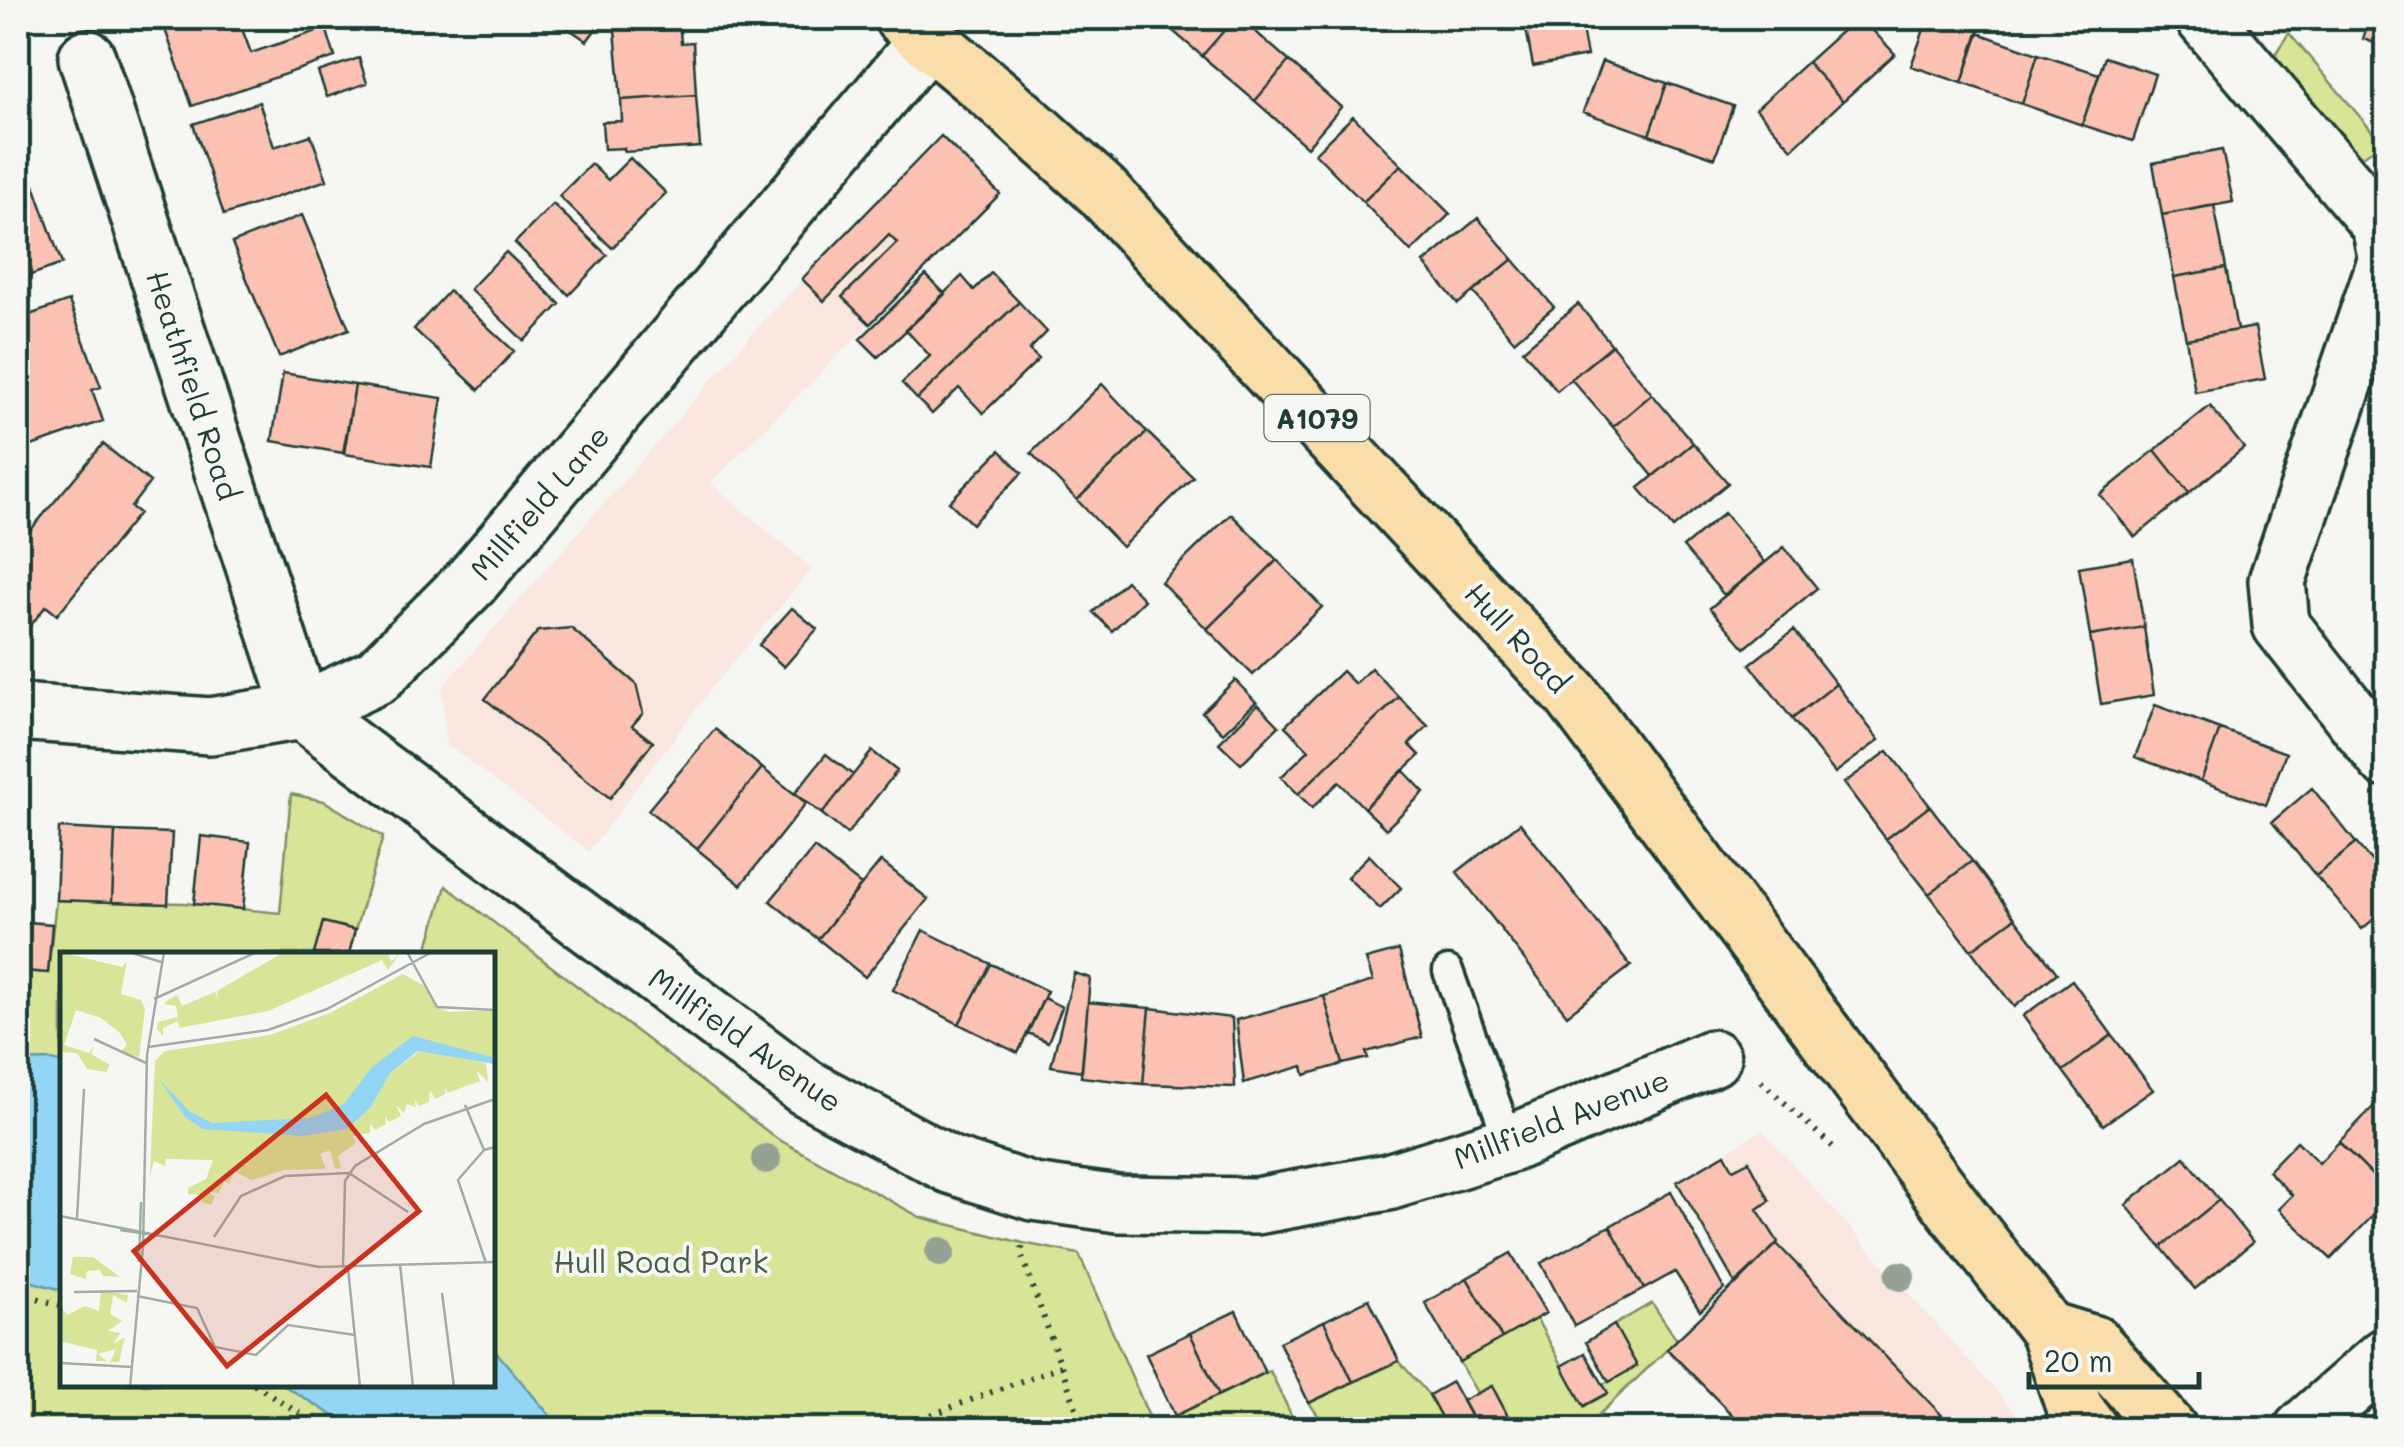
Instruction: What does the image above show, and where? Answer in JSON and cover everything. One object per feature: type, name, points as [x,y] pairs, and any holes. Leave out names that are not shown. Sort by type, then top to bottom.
[{"type":"main road","name":"Hull Road","points":[[916,28],[1101,190],[1571,694],[2048,1330],[2075,1409],[2090,1430]]},
{"type":"main road","points":[[2048,1330],[2094,1344],[2169,1430]]},
{"type":"street","points":[[2204,18],[2380,225],[2386,258],[2277,581],[2280,625],[2386,759]]},
{"type":"street","name":"Millfield Lane","points":[[18,712],[210,726],[302,712],[377,676],[471,582],[916,28]]},
{"type":"street","name":"Heathfield Road","points":[[87,58],[302,712]]},
{"type":"street","name":"Millfield Avenue","points":[[302,712],[805,1087],[950,1164],[1032,1192],[1118,1204],[1256,1206],[1388,1182],[1510,1144],[1712,1058]]},
{"type":"street","points":[[2302,1430],[2386,1356]]},
{"type":"lane","points":[[1448,971],[1510,1144]]},
{"type":"path","points":[[1032,1192],[1021,1254],[1084,1430]]},
{"type":"path","points":[[18,1292],[60,1305]]},
{"type":"path","points":[[904,1430],[930,1415],[1061,1366]]},
{"type":"path","points":[[259,1387],[325,1430]]},
{"type":"shaded area","points":[[941,136],[1000,194],[710,483],[812,569],[713,686],[589,851],[446,744],[442,688],[762,323]]},
{"type":"shaded area","points":[[1762,1130],[2030,1429],[1747,1429],[1735,1284],[1677,1182]]},
{"type":"green space","points":[[2289,33],[2383,144],[2356,159],[2271,60]]},
{"type":"green space","points":[[291,794],[324,801],[383,837],[355,930],[323,922],[315,952],[60,952],[60,1062],[18,1061],[18,970],[48,973],[56,900],[184,903],[280,913]]},
{"type":"green space","name":"Hull Road Park","points":[[446,886],[776,1138],[920,1217],[1079,1254],[1153,1426],[1270,1371],[1298,1429],[18,1429],[18,1226],[60,1231],[60,1387],[495,1387],[495,952],[427,952]]},
{"type":"green space","points":[[1652,1303],[1677,1340],[1584,1429],[1515,1429],[1492,1386],[1477,1393],[1459,1362],[1536,1318],[1585,1406],[1603,1384],[1637,1366],[1614,1325]]},
{"type":"green space","points":[[1399,1361],[1429,1395],[1448,1429],[1328,1429],[1309,1403]]},
{"type":"water","points":[[18,1061],[60,1062],[60,1289],[18,1278]]},
{"type":"water","points":[[495,1350],[561,1429],[355,1429],[286,1387],[495,1387]]},
{"type":"building","points":[[161,18],[238,18],[251,53],[326,28],[335,57],[192,106]]},
{"type":"building","points":[[553,18],[604,18],[587,41]]},
{"type":"building","points":[[614,18],[679,18],[681,43],[693,42],[696,95],[621,100]]},
{"type":"building","points":[[1158,18],[1235,18],[1202,56]]},
{"type":"building","points":[[1235,18],[1240,18],[1289,61],[1255,101],[1202,56]]},
{"type":"building","points":[[1524,18],[1580,18],[1587,56],[1533,66]]},
{"type":"building","points":[[1856,18],[1861,18],[1895,54],[1843,101],[1807,62]]},
{"type":"building","points":[[1928,18],[1984,18],[1962,83],[1911,66]]},
{"type":"building","points":[[2370,18],[2386,18],[2386,47],[2363,39]]},
{"type":"building","points":[[1978,33],[2038,54],[2022,104],[1962,83]]},
{"type":"building","points":[[2038,54],[2099,74],[2082,125],[2022,104]]},
{"type":"building","points":[[2105,57],[2155,74],[2133,141],[2082,125]]},
{"type":"building","points":[[359,58],[367,83],[327,97],[318,72]]},
{"type":"building","points":[[1289,61],[1341,107],[1307,147],[1255,101]]},
{"type":"building","points":[[1602,61],[1667,83],[1649,135],[1583,112]]},
{"type":"building","points":[[1807,62],[1843,101],[1792,149],[1756,109]]},
{"type":"building","points":[[1667,83],[1733,106],[1715,158],[1649,135]]},
{"type":"building","points":[[696,95],[700,147],[624,152],[624,148],[604,149],[602,122],[622,121],[621,100]]},
{"type":"building","points":[[259,102],[274,147],[311,135],[327,180],[224,215],[193,124]]},
{"type":"building","points":[[1353,116],[1401,165],[1363,202],[1315,153]]},
{"type":"building","points":[[941,136],[1000,194],[870,324],[842,297],[897,243],[889,235],[824,301],[802,279]]},
{"type":"building","points":[[2222,150],[2233,202],[2162,215],[2153,163]]},
{"type":"building","points":[[630,158],[666,193],[612,248],[559,196],[591,164],[608,180]]},
{"type":"building","points":[[1401,165],[1450,214],[1411,252],[1363,202]]},
{"type":"building","points":[[31,177],[62,264],[25,277],[28,286],[18,289],[18,182]]},
{"type":"building","points":[[553,204],[607,255],[569,295],[515,243]]},
{"type":"building","points":[[2214,205],[2226,268],[2174,277],[2162,215]]},
{"type":"building","points":[[302,215],[349,329],[279,357],[232,243]]},
{"type":"building","points":[[1478,218],[1513,259],[1458,304],[1424,263]]},
{"type":"building","points":[[506,252],[560,304],[524,341],[470,289]]},
{"type":"building","points":[[1513,259],[1554,307],[1514,341],[1473,292]]},
{"type":"building","points":[[2226,268],[2237,330],[2186,339],[2174,277]]},
{"type":"building","points":[[991,273],[1019,302],[917,399],[902,383],[930,356],[906,330],[962,276],[974,290]]},
{"type":"building","points":[[926,275],[945,294],[878,357],[860,339]]},
{"type":"building","points":[[449,291],[514,351],[479,390],[414,329]]},
{"type":"building","points":[[69,301],[101,387],[92,390],[103,421],[20,450],[18,319]]},
{"type":"building","points":[[1019,302],[1047,332],[1029,350],[1039,359],[983,413],[959,388],[932,414],[917,399]]},
{"type":"building","points":[[1578,304],[1612,345],[1557,391],[1523,350]]},
{"type":"building","points":[[2255,327],[2265,379],[2195,392],[2186,339]]},
{"type":"building","points":[[1612,345],[1652,394],[1613,427],[1571,379]]},
{"type":"building","points":[[283,373],[355,385],[343,453],[272,441]]},
{"type":"building","points":[[1102,384],[1147,432],[1077,500],[1031,453]]},
{"type":"building","points":[[355,385],[442,398],[431,467],[344,454]]},
{"type":"building","points":[[1652,394],[1693,443],[1653,476],[1613,427]]},
{"type":"building","points":[[2210,406],[2244,448],[2189,493],[2155,450]]},
{"type":"building","points":[[1147,432],[1193,477],[1122,547],[1077,500]]},
{"type":"building","points":[[1693,443],[1728,483],[1673,528],[1639,488]]},
{"type":"building","points":[[103,444],[150,482],[131,507],[139,513],[57,615],[46,606],[18,641],[18,545]]},
{"type":"building","points":[[1000,450],[1022,473],[972,524],[949,502]]},
{"type":"building","points":[[2155,450],[2189,493],[2135,537],[2100,495]]},
{"type":"building","points":[[1724,513],[1765,562],[1724,595],[1683,547]]},
{"type":"building","points":[[1231,514],[1277,560],[1207,629],[1161,582]]},
{"type":"building","points":[[1784,547],[1817,588],[1745,648],[1710,608]]},
{"type":"building","points":[[2133,558],[2144,627],[2090,636],[2079,567]]},
{"type":"building","points":[[1277,560],[1322,607],[1253,675],[1207,629]]},
{"type":"building","points":[[1126,581],[1144,600],[1112,631],[1093,612]]},
{"type":"building","points":[[792,608],[817,629],[784,667],[759,645]]},
{"type":"building","points":[[2144,627],[2154,695],[2101,704],[2090,636]]},
{"type":"building","points":[[571,628],[636,684],[643,713],[632,726],[653,742],[610,798],[485,699],[538,631]]},
{"type":"building","points":[[1794,630],[1836,684],[1792,719],[1750,664]]},
{"type":"building","points":[[1371,668],[1399,697],[1298,794],[1281,777],[1309,750],[1285,726],[1342,671],[1355,684]]},
{"type":"building","points":[[1235,680],[1256,702],[1223,733],[1202,712]]},
{"type":"building","points":[[1836,684],[1879,740],[1835,773],[1792,719]]},
{"type":"building","points":[[1399,697],[1428,726],[1409,744],[1420,755],[1364,808],[1339,782],[1312,808],[1298,794]]},
{"type":"building","points":[[1258,704],[1279,726],[1241,764],[1219,743]]},
{"type":"building","points":[[2155,705],[2220,729],[2201,781],[2135,757]]},
{"type":"building","points":[[715,729],[762,768],[697,849],[648,810]]},
{"type":"building","points":[[2220,729],[2286,753],[2266,805],[2201,781]]},
{"type":"building","points":[[872,751],[897,771],[847,834],[822,814]]},
{"type":"building","points":[[1888,751],[1930,806],[1886,839],[1844,783]]},
{"type":"building","points":[[826,754],[853,775],[822,814],[795,793]]},
{"type":"building","points":[[762,768],[806,803],[741,885],[697,849]]},
{"type":"building","points":[[1403,770],[1424,792],[1386,829],[1364,808]]},
{"type":"building","points":[[2312,788],[2356,843],[2316,876],[2272,822]]},
{"type":"building","points":[[1930,806],[1972,861],[1929,894],[1886,839]]},
{"type":"building","points":[[1520,823],[1631,966],[1567,1015],[1457,872]]},
{"type":"building","points":[[59,828],[115,831],[112,902],[56,900]]},
{"type":"building","points":[[115,831],[172,833],[168,904],[112,902]]},
{"type":"building","points":[[201,836],[250,842],[243,909],[194,904]]},
{"type":"building","points":[[2356,843],[2386,878],[2386,909],[2362,929],[2316,876]]},
{"type":"building","points":[[814,848],[861,885],[818,939],[770,901]]},
{"type":"building","points":[[1369,855],[1401,888],[1380,909],[1347,877]]},
{"type":"building","points":[[881,861],[928,899],[865,977],[818,939]]},
{"type":"building","points":[[1972,861],[2015,918],[1971,950],[1929,894]]},
{"type":"building","points":[[2015,918],[2057,973],[2014,1007],[1971,950]]},
{"type":"building","points":[[18,921],[27,922],[23,971],[18,970]]},
{"type":"building","points":[[27,922],[52,924],[48,973],[23,971]]},
{"type":"building","points":[[323,922],[355,930],[350,952],[315,952]]},
{"type":"building","points":[[923,930],[991,964],[959,1024],[893,990]]},
{"type":"building","points":[[1399,950],[1422,1037],[1366,1052],[1368,1058],[1343,1064],[1324,996],[1373,981],[1366,959]]},
{"type":"building","points":[[991,964],[1047,991],[1018,1053],[959,1024]]},
{"type":"building","points":[[1074,973],[1090,978],[1082,1071],[1051,1066]]},
{"type":"building","points":[[2072,980],[2112,1035],[2063,1071],[2023,1016]]},
{"type":"building","points":[[1324,996],[1343,1064],[1305,1075],[1303,1066],[1244,1083],[1236,1020]]},
{"type":"building","points":[[1044,998],[1062,1007],[1048,1042],[1028,1033]]},
{"type":"building","points":[[1088,1002],[1150,1008],[1143,1084],[1081,1077]]},
{"type":"building","points":[[1150,1008],[1232,1018],[1235,1087],[1143,1084]]},
{"type":"building","points":[[2112,1035],[2153,1090],[2103,1125],[2063,1071]]},
{"type":"building","points":[[2377,1103],[2386,1112],[2386,1189],[2339,1142]]},
{"type":"building","points":[[2297,1141],[2319,1163],[2339,1142],[2386,1189],[2386,1202],[2331,1259],[2279,1209],[2292,1195],[2268,1171]]},
{"type":"building","points":[[1725,1154],[1733,1169],[1749,1161],[1770,1201],[1757,1209],[1778,1242],[1736,1285],[1677,1182]]},
{"type":"building","points":[[2185,1157],[2219,1200],[2161,1247],[2126,1205]]},
{"type":"building","points":[[1671,1192],[1724,1289],[1700,1311],[1675,1272],[1644,1289],[1610,1226]]},
{"type":"building","points":[[2219,1200],[2253,1242],[2195,1289],[2161,1247]]},
{"type":"building","points":[[1610,1226],[1644,1289],[1574,1326],[1541,1263]]},
{"type":"building","points":[[1777,1244],[1956,1430],[1747,1430],[1667,1349]]},
{"type":"building","points":[[1511,1253],[1546,1313],[1502,1338],[1467,1278]]},
{"type":"building","points":[[1467,1278],[1502,1338],[1459,1362],[1425,1303]]},
{"type":"building","points":[[1369,1299],[1399,1361],[1353,1382],[1324,1321]]},
{"type":"building","points":[[1236,1311],[1265,1373],[1219,1395],[1190,1333]]},
{"type":"building","points":[[1324,1321],[1353,1382],[1309,1403],[1279,1342]]},
{"type":"building","points":[[1614,1325],[1637,1366],[1609,1382],[1586,1342]]},
{"type":"building","points":[[1190,1333],[1219,1395],[1175,1416],[1146,1354]]},
{"type":"building","points":[[1585,1353],[1608,1393],[1584,1406],[1562,1366]]},
{"type":"building","points":[[1452,1382],[1474,1422],[1460,1430],[1448,1430],[1429,1395]]},
{"type":"building","points":[[1492,1386],[1515,1430],[1478,1430],[1462,1401]]}]
